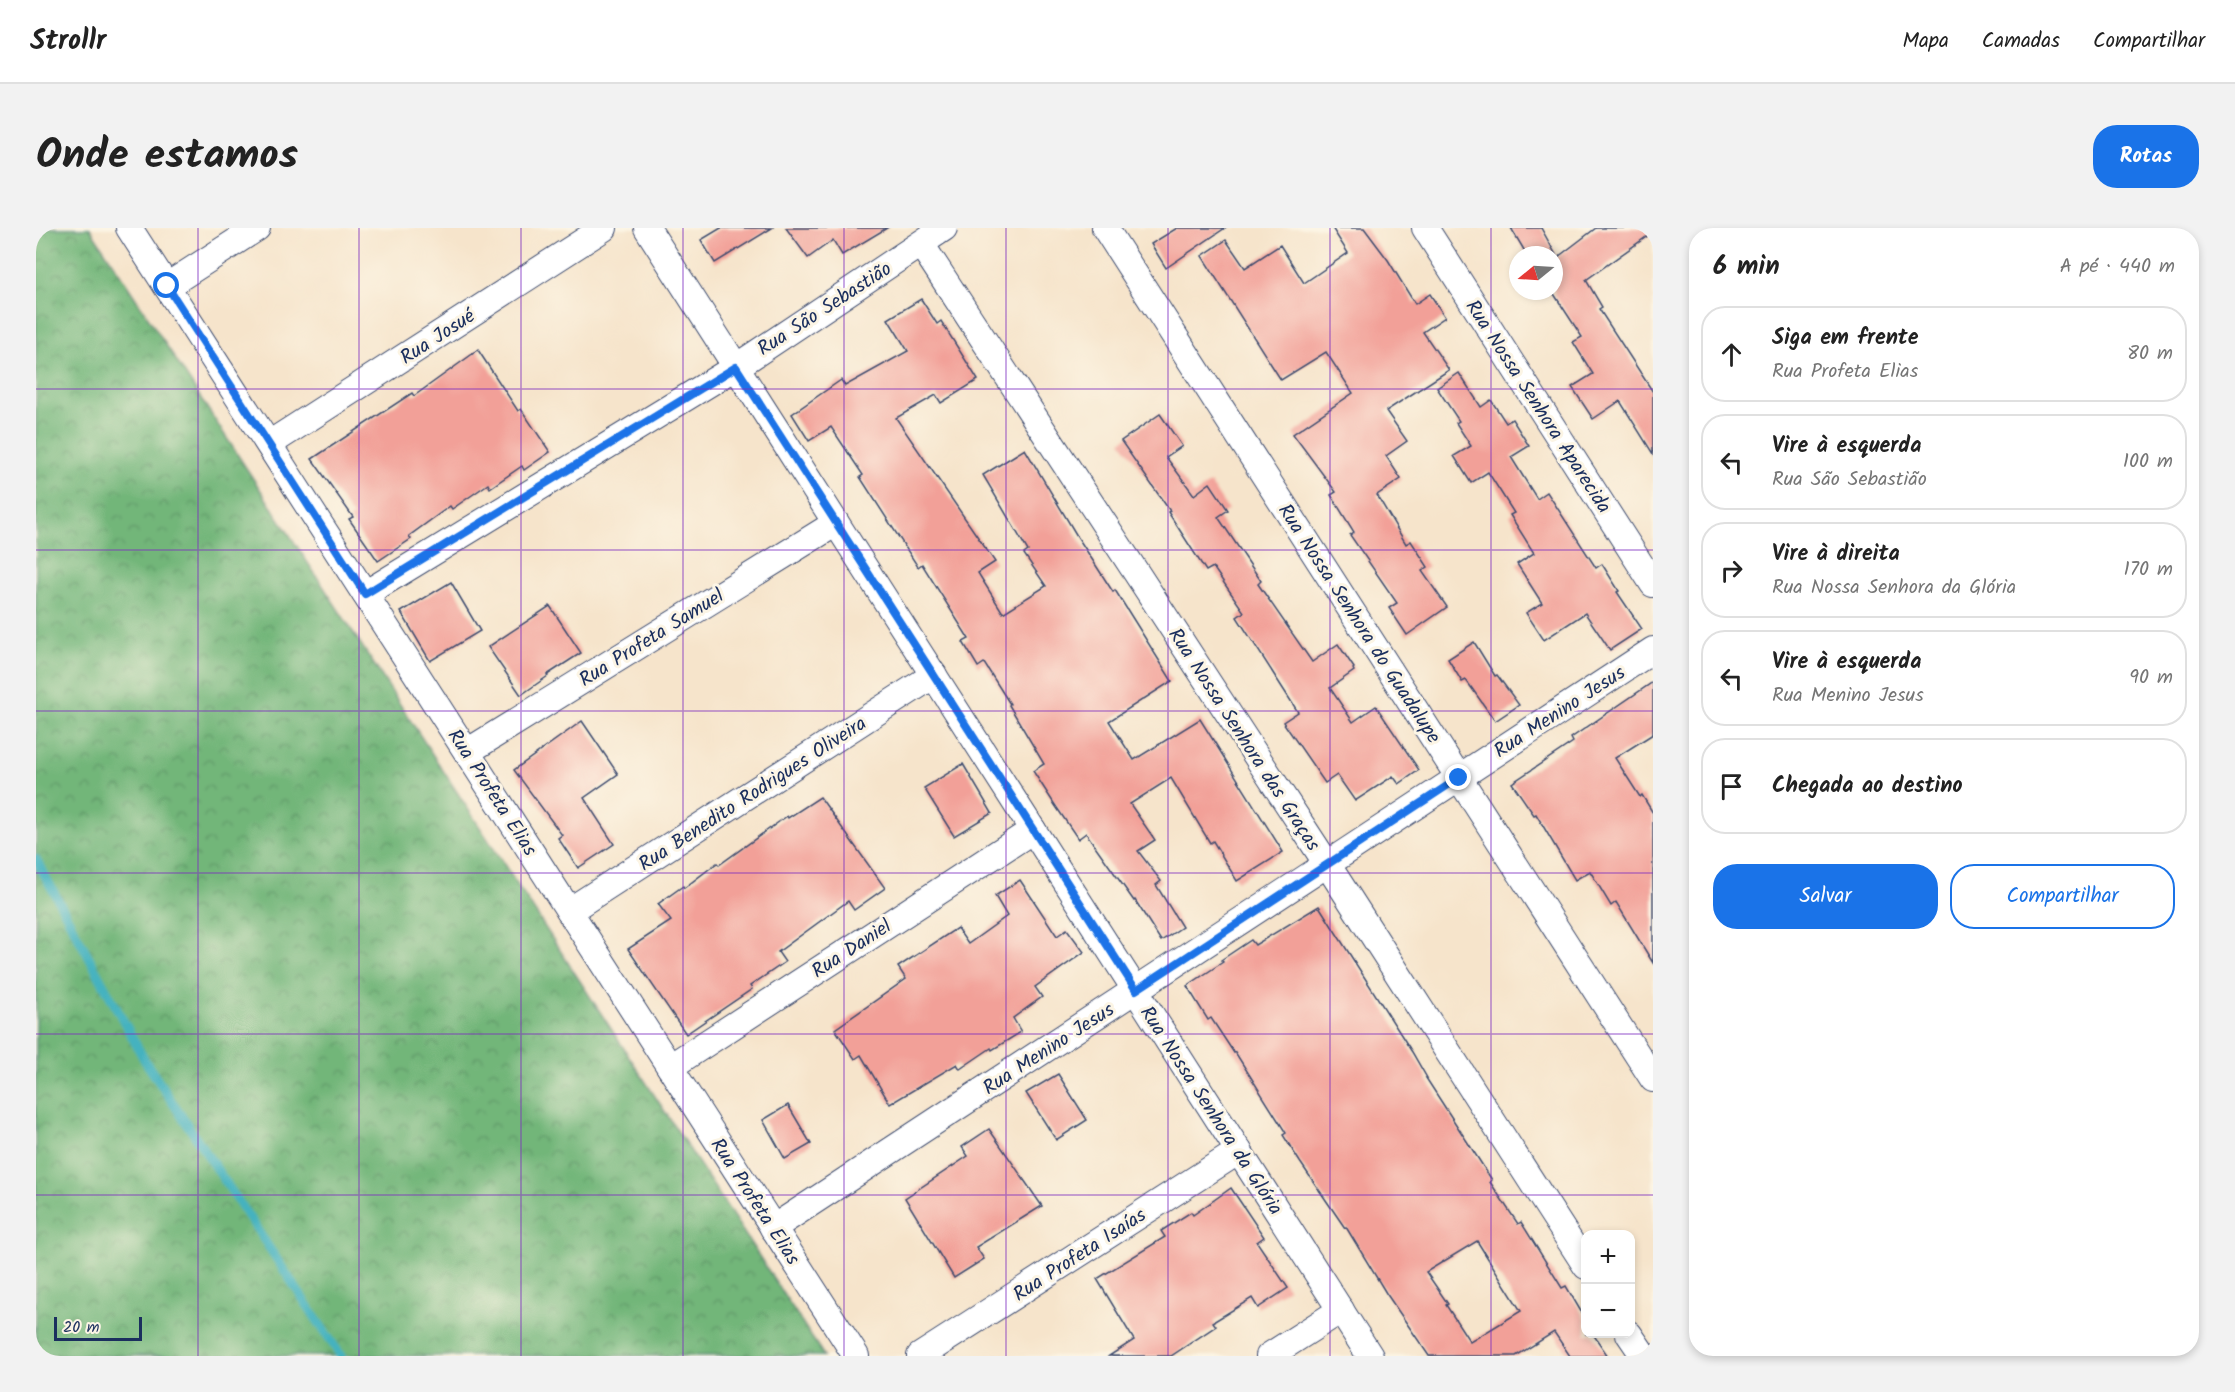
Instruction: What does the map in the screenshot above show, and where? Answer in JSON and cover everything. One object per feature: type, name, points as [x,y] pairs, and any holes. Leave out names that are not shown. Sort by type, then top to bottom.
[{"type":"street","name":"Rua Profeta Elias","points":[[129,228],[856,1356]]},
{"type":"street","points":[[167,286],[257,228]]},
{"type":"street","name":"Rua Josué","points":[[269,444],[604,228]]},
{"type":"street","name":"Rua Nossa Senhora da Glória","points":[[647,228],[1370,1356]]},
{"type":"street","name":"Rua São Sebastião","points":[[365,594],[736,367],[944,228]]},
{"type":"street","name":"Rua Nossa Senhora do Guadalupe","points":[[1105,228],[1653,1080]]},
{"type":"street","name":"Rua Nossa Senhora Aparecida","points":[[1425,228],[1653,584]]},
{"type":"street","name":"Rua Nossa Senhora das Graças","points":[[921,244],[1327,864],[1581,1258]]},
{"type":"street","name":"Rua Profeta Samuel","points":[[467,752],[836,523]]},
{"type":"street","name":"Rua Menino Jesus","points":[[773,1228],[1653,650]]},
{"type":"street","name":"Rua Benedito Rodrigues Oliveira","points":[[569,911],[934,675]]},
{"type":"street","name":"Rua Daniel","points":[[670,1067],[1033,830]]},
{"type":"street","name":"Rua Profeta Isaías","points":[[920,1356],[1239,1151]]},
{"type":"street","points":[[1269,1356],[1341,1310]]},
{"type":"street","points":[[1632,1338],[1644,1356]]},
{"type":"green space","points":[[36,228],[90,228],[824,1356],[36,1356]]},
{"type":"building","points":[[721,228],[772,228],[715,263],[701,240]]},
{"type":"building","points":[[786,228],[887,228],[842,255],[833,240],[808,258]]},
{"type":"building","points":[[1177,228],[1225,228],[1166,268],[1151,244]]},
{"type":"building","points":[[1332,228],[1364,228],[1388,260],[1415,304],[1430,294],[1445,317],[1423,332],[1449,370],[1386,411],[1407,441],[1386,456],[1401,479],[1377,495],[1406,544],[1411,541],[1428,567],[1422,571],[1447,607],[1407,635],[1389,608],[1397,603],[1350,535],[1354,532],[1331,495],[1336,492],[1293,434],[1353,393],[1326,352],[1281,380],[1202,256],[1226,240],[1245,268],[1280,245],[1304,283],[1348,253]]},
{"type":"building","points":[[1511,228],[1541,228],[1551,246],[1522,246]]},
{"type":"building","points":[[1596,228],[1653,228],[1653,232],[1586,280],[1602,307],[1599,309],[1653,392],[1653,454],[1620,401],[1593,419],[1572,387],[1593,374],[1573,342],[1582,337],[1558,300],[1563,300],[1563,253]]},
{"type":"building","points":[[921,299],[937,324],[941,321],[978,380],[941,403],[936,395],[896,418],[995,562],[978,573],[1003,613],[1046,586],[1024,554],[1028,551],[983,475],[1025,449],[1077,536],[1113,592],[1115,590],[1172,681],[1109,721],[1134,760],[1200,719],[1283,852],[1237,881],[1213,841],[1210,843],[1171,778],[1130,804],[1155,840],[1138,851],[1161,881],[1156,885],[1182,927],[1161,941],[1135,900],[1086,833],[1078,839],[1033,771],[1044,764],[1010,704],[984,663],[978,667],[963,642],[969,639],[922,564],[918,567],[860,477],[863,475],[831,427],[809,441],[792,414],[841,380],[845,386],[908,351],[888,319]]},
{"type":"building","points":[[478,350],[518,411],[521,409],[550,452],[524,470],[522,466],[490,488],[488,484],[452,509],[450,506],[409,536],[411,539],[378,561],[349,519],[353,517],[312,459],[412,393],[414,396]]},
{"type":"building","points":[[1459,373],[1481,407],[1491,400],[1506,423],[1512,419],[1529,446],[1511,457],[1537,499],[1547,492],[1596,568],[1602,564],[1619,591],[1617,592],[1642,629],[1610,650],[1585,613],[1544,640],[1526,613],[1542,603],[1517,564],[1534,553],[1510,515],[1514,513],[1488,472],[1471,483],[1454,456],[1471,446],[1456,423],[1459,421],[1437,388]]},
{"type":"building","points":[[1160,414],[1182,446],[1166,457],[1194,495],[1210,483],[1228,510],[1218,517],[1261,581],[1258,584],[1312,662],[1338,644],[1354,668],[1354,671],[1330,688],[1353,722],[1376,706],[1419,770],[1399,784],[1393,776],[1355,801],[1337,775],[1325,783],[1283,722],[1298,712],[1237,617],[1244,612],[1213,567],[1206,571],[1168,512],[1170,511],[1121,441]]},
{"type":"building","points":[[451,582],[480,631],[430,661],[401,612]]},
{"type":"building","points":[[550,606],[581,653],[521,695],[488,647]]},
{"type":"building","points":[[1474,642],[1495,676],[1497,675],[1519,705],[1495,721],[1466,680],[1462,682],[1448,659]]},
{"type":"building","points":[[1653,682],[1653,734],[1615,758],[1653,813],[1653,963],[1616,902],[1611,906],[1590,871],[1575,880],[1536,814],[1534,815],[1512,783],[1573,742],[1571,738]]},
{"type":"building","points":[[582,721],[618,774],[584,798],[614,844],[578,868],[558,838],[562,835],[514,770]]},
{"type":"building","points":[[963,764],[992,813],[954,836],[924,788]]},
{"type":"building","points":[[820,797],[885,888],[854,910],[848,901],[778,952],[785,962],[750,986],[752,989],[686,1034],[628,949],[671,921],[658,904],[717,863],[719,865],[787,816],[788,818]]},
{"type":"building","points":[[1020,880],[1057,936],[1067,929],[1084,952],[1035,987],[1042,997],[1013,1018],[1021,1032],[992,1050],[991,1048],[960,1069],[957,1064],[890,1104],[861,1055],[855,1059],[835,1029],[906,979],[898,967],[957,928],[968,944],[1007,916],[995,896]]},
{"type":"building","points":[[1319,906],[1492,1180],[1490,1182],[1518,1224],[1521,1222],[1562,1288],[1566,1286],[1581,1312],[1581,1338],[1596,1338],[1608,1356],[1570,1356],[1554,1332],[1516,1356],[1429,1356],[1386,1293],[1346,1227],[1300,1162],[1283,1135],[1286,1133],[1235,1052],[1211,1018],[1208,1020],[1187,986],[1251,940],[1255,945]],"holes":[[[1477,1241],[1521,1311],[1470,1342],[1426,1272]]]},
{"type":"building","points":[[1058,1074],[1087,1120],[1056,1140],[1026,1093]]},
{"type":"building","points":[[788,1105],[811,1144],[785,1159],[763,1120]]},
{"type":"building","points":[[989,1129],[1042,1206],[976,1247],[984,1259],[954,1278],[905,1198],[968,1156],[962,1147]]},
{"type":"building","points":[[1231,1188],[1264,1237],[1257,1242],[1288,1288],[1258,1308],[1252,1298],[1213,1322],[1216,1326],[1171,1356],[1109,1356],[1134,1340],[1097,1279],[1165,1237],[1161,1231],[1191,1212],[1193,1215]]},
{"type":"waterway","points":[[36,859],[145,1061],[341,1356]]},
{"type":"route","points":[[167,286],[365,594],[736,367],[1136,990],[1459,778]]}]
